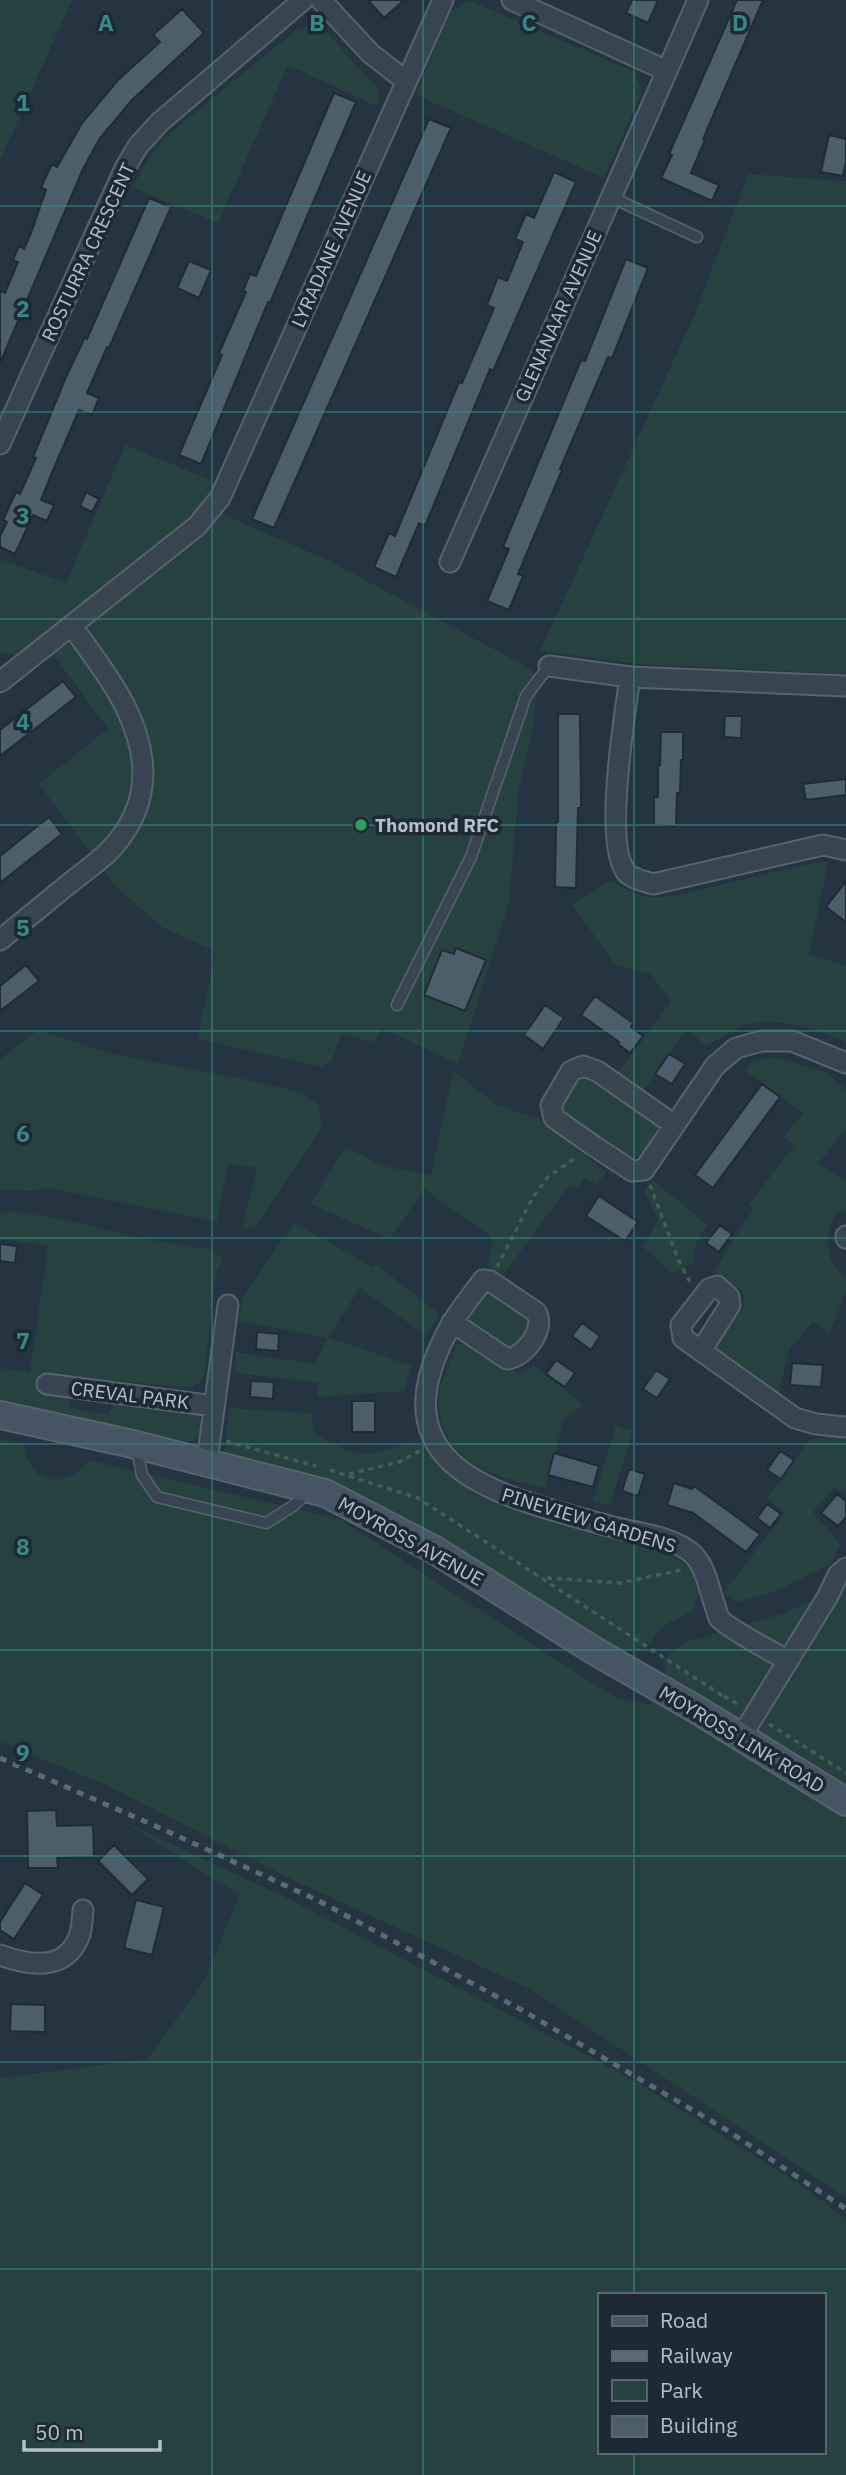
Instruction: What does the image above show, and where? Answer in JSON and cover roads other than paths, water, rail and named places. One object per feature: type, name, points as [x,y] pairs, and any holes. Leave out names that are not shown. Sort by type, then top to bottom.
[{"type":"street","name":"ROSTURRA CRESCENT","points":[[0,444],[136,148],[160,122],[303,0]]},
{"type":"street","points":[[321,0],[370,53],[406,81]]},
{"type":"street","name":"LYRADANE AVENUE","points":[[72,626],[197,526],[220,498],[443,0]]},
{"type":"street","points":[[512,0],[667,71]]},
{"type":"street","name":"GLENANAAR AVENUE","points":[[450,562],[698,0]]},
{"type":"street","points":[[0,682],[72,626],[125,706],[141,751],[143,785],[141,798],[117,842],[0,940]]},
{"type":"street","points":[[548,666],[630,677],[846,686]]},
{"type":"street","points":[[630,677],[617,773],[618,857],[627,873],[653,884],[823,845],[846,850]]},
{"type":"street","points":[[673,1125],[597,1070],[583,1066],[571,1071],[551,1105],[554,1118],[594,1146],[632,1171],[644,1170],[715,1066],[736,1048],[762,1041],[792,1041],[846,1063]]},
{"type":"street","name":"PINEVIEW GARDENS","points":[[453,1322],[507,1359],[520,1354],[539,1329],[540,1318],[536,1312],[490,1280],[483,1280],[453,1322],[435,1360],[424,1402],[426,1423],[435,1443],[449,1462],[486,1487],[538,1505],[662,1539],[688,1551],[702,1566],[720,1618],[787,1660]]},
{"type":"street","points":[[701,1351],[730,1305],[729,1297],[717,1286],[709,1289],[681,1325],[683,1338],[701,1351],[795,1418],[816,1424],[846,1427]]},
{"type":"street","name":"CREVAL PARK","points":[[207,1461],[228,1305]]},
{"type":"street","name":"CREVAL PARK","points":[[47,1384],[214,1406]]},
{"type":"street","name":"MOYROSS AVENUE","points":[[0,1415],[207,1461],[326,1493],[433,1549],[639,1676]]},
{"type":"street","points":[[741,1737],[842,1572]]},
{"type":"street","name":"MOYROSS LINK ROAD","points":[[639,1676],[846,1802]]},
{"type":"street","points":[[0,1955],[43,1965],[57,1960],[76,1945],[83,1910]]},
{"type":"lane","points":[[611,197],[697,237]]},
{"type":"lane","points":[[397,1005],[471,857],[526,696],[548,666]]},
{"type":"lane","points":[[137,1445],[142,1475],[157,1497],[266,1523],[293,1506],[312,1489]]},
{"type":"railway","points":[[0,1758],[319,1901],[520,2009],[725,2129],[846,2209]]},
{"type":"place","name":"Thomond RFC","points":[[361,825]]}]
